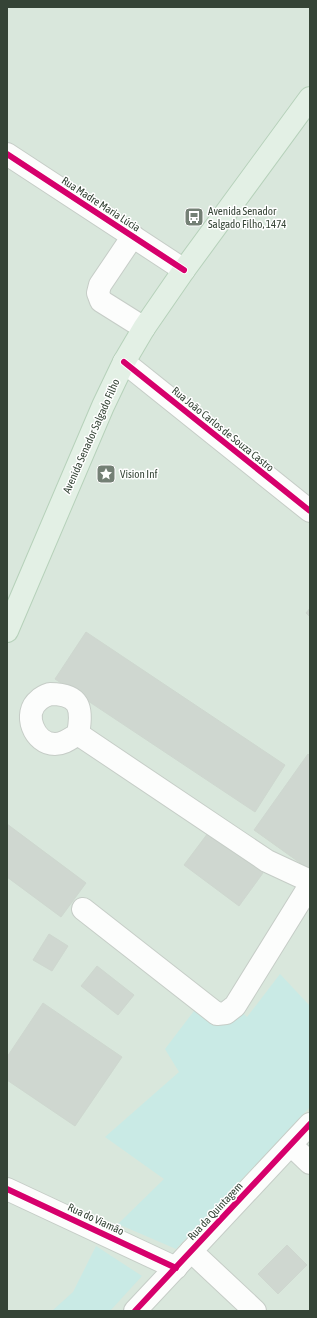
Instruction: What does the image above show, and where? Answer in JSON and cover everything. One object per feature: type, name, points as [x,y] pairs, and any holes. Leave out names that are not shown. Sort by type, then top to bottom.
[{"type":"main road","name":"Avenida Senador Salgado Filho","points":[[7,632],[103,406],[124,362],[144,328],[184,270],[310,98]]},
{"type":"street","name":"Rua Madre Maria Lúcia","points":[[7,154],[184,270]]},
{"type":"street","points":[[133,236],[100,285],[98,293],[101,301],[144,328]]},
{"type":"street","name":"Rua João Carlos de Souza Castro","points":[[124,362],[310,511]]},
{"type":"street","points":[[78,734],[267,861],[310,881]]},
{"type":"street","points":[[83,909],[217,1014],[226,1013],[235,1006],[310,885]]},
{"type":"street","name":"Rua da Quintagem","points":[[135,1311],[310,1124]]},
{"type":"street","points":[[291,1145],[310,1162]]},
{"type":"street","name":"Rua do Viamão","points":[[7,1190],[176,1268]]},
{"type":"street","points":[[191,1251],[256,1311]]},
{"type":"shaded area","points":[[7,7],[310,7],[310,1311],[7,1311]]},
{"type":"shaded area","points":[[280,974],[310,1006],[310,1107],[176,1249],[118,1224],[164,1179],[105,1137],[179,1072],[165,1049],[197,1007],[238,1009],[247,1017]]},
{"type":"shaded area","points":[[96,1246],[142,1276],[110,1311],[52,1311],[73,1292]]},
{"type":"building","points":[[310,608],[310,617],[306,613]]},
{"type":"building","points":[[86,632],[285,765],[255,812],[55,679]]},
{"type":"building","points":[[308,754],[310,756],[310,870],[254,830]]},
{"type":"building","points":[[7,824],[86,883],[61,917],[7,877]]},
{"type":"building","points":[[208,833],[263,873],[239,906],[184,865]]},
{"type":"building","points":[[49,934],[68,946],[52,971],[33,960]]},
{"type":"building","points":[[97,966],[134,995],[118,1015],[81,986]]},
{"type":"building","points":[[43,1003],[122,1057],[75,1126],[7,1080],[7,1057]]},
{"type":"building","points":[[287,1245],[307,1265],[278,1294],[258,1274]]},
{"type":"cycle path","points":[[7,154],[184,270]]},
{"type":"cycle path","points":[[124,362],[310,511]]},
{"type":"cycle path","points":[[135,1311],[310,1124]]},
{"type":"cycle path","points":[[7,1189],[176,1268]]},
{"type":"place","name":"Avenida Senador Salgado Filho, 1474","points":[[194,217]]},
{"type":"place","name":"Vision Inf","points":[[106,474]]}]
